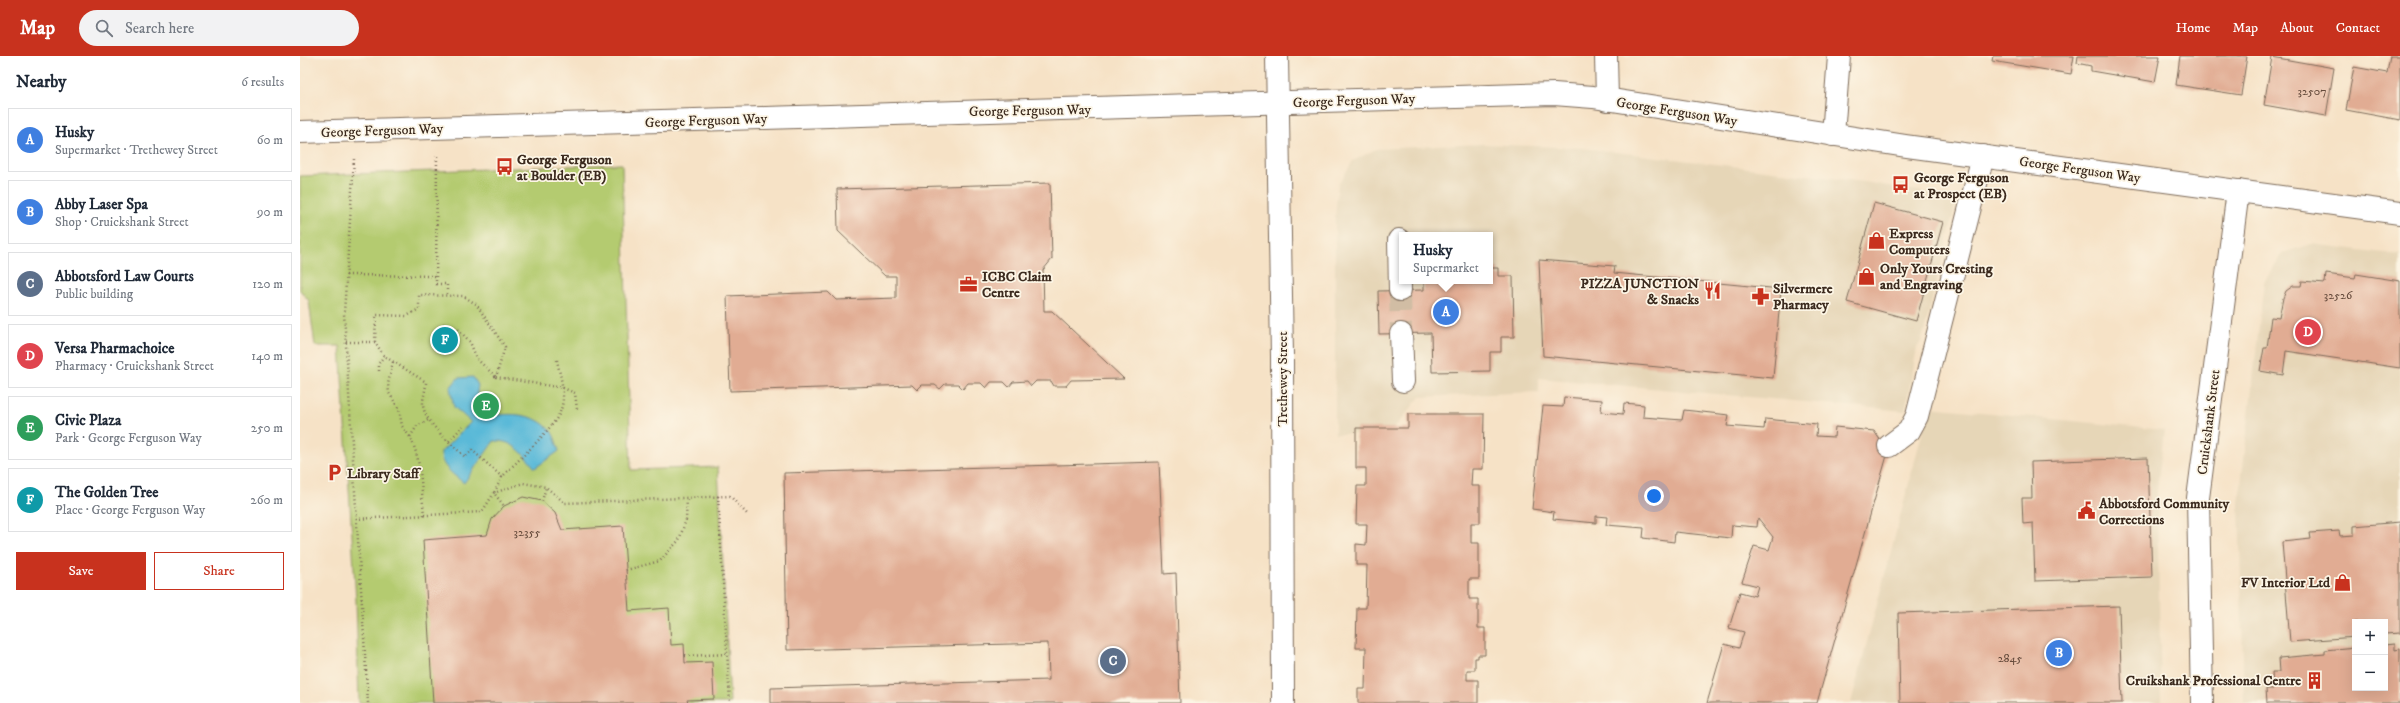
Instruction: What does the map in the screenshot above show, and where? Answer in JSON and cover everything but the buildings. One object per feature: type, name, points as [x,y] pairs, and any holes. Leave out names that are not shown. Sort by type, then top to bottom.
[{"type":"main road","name":"Trethewey Street","points":[[1276,56],[1282,356],[1283,703]]},
{"type":"main road","points":[[1606,56],[1607,100]]},
{"type":"main road","points":[[1832,135],[1839,56]]},
{"type":"main road","name":"George Ferguson Way","points":[[300,132],[1554,94],[1607,100],[1832,135],[2400,213]]},
{"type":"main road","points":[[1889,446],[1909,431],[1917,416],[1983,156]]},
{"type":"main road","name":"Cruickshank Street","points":[[2202,703],[2198,498],[2238,190]]},
{"type":"main road","points":[[1400,284],[1400,290]]},
{"type":"main road","points":[[1401,334],[1402,381]]},
{"type":"path","points":[[438,128],[436,284],[447,284],[447,296]]},
{"type":"path","points":[[354,130],[353,191],[344,313],[368,703]]},
{"type":"path","points":[[504,167],[504,174]]},
{"type":"path","points":[[346,275],[436,276]]},
{"type":"path","points":[[496,377],[505,347],[476,304],[462,296],[419,295],[418,309],[407,316],[376,316],[375,342],[384,356],[411,371],[426,382],[426,393],[423,404],[428,420],[465,457],[472,450],[502,477]]},
{"type":"path","points":[[443,324],[458,329],[470,342],[477,359],[496,377],[563,388],[576,393],[577,409]]},
{"type":"path","points":[[346,342],[375,342]]},
{"type":"path","points":[[379,371],[379,363],[384,356]]},
{"type":"path","points":[[356,519],[482,512],[502,477],[548,428],[560,412],[563,388],[557,360]]},
{"type":"path","points":[[393,362],[388,384],[389,393],[399,409],[402,426],[410,437],[420,463],[418,474],[424,515]]},
{"type":"path","points":[[410,437],[418,426],[428,420]]},
{"type":"path","points":[[449,442],[463,426]]},
{"type":"path","points":[[494,493],[523,483],[546,487],[565,503],[730,496],[747,514]]},
{"type":"path","points":[[542,500],[546,487]]},
{"type":"path","points":[[494,493],[504,506]]},
{"type":"path","points":[[718,496],[730,703]]},
{"type":"path","points":[[626,570],[660,561],[679,540],[686,520],[687,498]]},
{"type":"path","points":[[685,656],[727,654]]},
{"type":"shaded area","points":[[1482,144],[1582,148],[1864,182],[1955,197],[1954,212],[1922,340],[1917,348],[1905,411],[1539,378],[1539,392],[1420,397],[1390,433],[1335,434],[1335,218],[1338,185],[1353,161],[1376,149]]},
{"type":"shaded area","points":[[2311,244],[2400,255],[2400,703],[2244,703],[2239,503],[2264,282],[2283,253]]},
{"type":"shaded area","points":[[1929,407],[2164,430],[2157,491],[2161,703],[1851,703]]},
{"type":"green space","points":[[622,164],[631,470],[718,467],[730,703],[359,703],[356,600],[340,346],[315,346],[309,301],[300,290],[300,176]]},
{"type":"water","points":[[473,377],[478,385],[477,392],[483,417],[510,414],[536,420],[544,424],[551,431],[559,451],[535,468],[513,445],[501,441],[494,441],[464,483],[452,473],[445,466],[441,457],[441,452],[471,422],[454,407],[450,388],[458,378]]},
{"type":"tunnel","points":[[1400,290],[1401,334]]},
{"type":"place","name":"George Ferguson at Boulder (EB)","points":[[504,167]]},
{"type":"place","name":"George Ferguson at Prospect (EB)","points":[[1901,185]]},
{"type":"place","name":"Express Computers","points":[[1876,241]]},
{"type":"place","name":"Only Yours Cresting and Engraving","points":[[1867,276]]},
{"type":"place","name":"ICBC Claim Centre","points":[[969,284]]},
{"type":"place","name":"PIZZA JUNCTION & Snacks","points":[[1712,291]]},
{"type":"place","name":"Silvermere Pharmacy","points":[[1760,296]]},
{"type":"place","name":"Husky","points":[[1446,312]]},
{"type":"place","name":"Versa Pharmachoice","points":[[2308,332]]},
{"type":"place","name":"The Golden Tree","points":[[445,340]]},
{"type":"place","name":"Civic Plaza","points":[[486,406]]},
{"type":"place","name":"Library Staff","points":[[334,473]]},
{"type":"place","name":"Abbotsford Community Corrections","points":[[2086,511]]},
{"type":"place","name":"FV Interior Ltd","points":[[2343,582]]},
{"type":"place","name":"Abby Laser Spa","points":[[2059,653]]},
{"type":"place","name":"Abbotsford Law Courts","points":[[1113,661]]},
{"type":"place","name":"Cruikshank Professional Centre","points":[[2314,680]]}]
